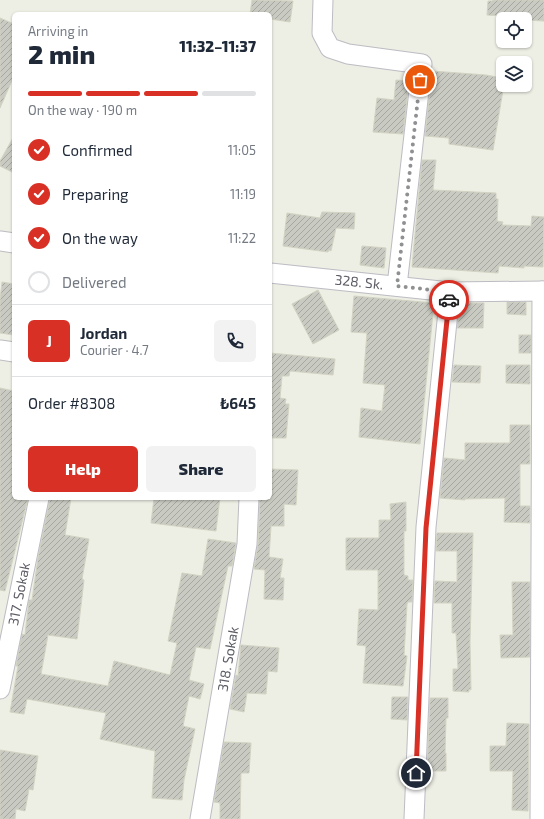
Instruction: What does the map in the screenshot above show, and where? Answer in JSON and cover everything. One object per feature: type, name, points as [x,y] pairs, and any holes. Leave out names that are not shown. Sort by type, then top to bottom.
[{"type":"street","points":[[322,0],[322,33],[330,48],[348,54],[422,64],[397,286]]},
{"type":"street","points":[[0,241],[12,243]]},
{"type":"street","name":"328. Sk.","points":[[272,273],[450,292],[543,291]]},
{"type":"street","points":[[540,819],[543,291]]},
{"type":"street","points":[[414,819],[426,528],[450,292]]},
{"type":"street","points":[[0,350],[12,352]]},
{"type":"street","name":"317. Sokak","points":[[0,689],[39,500]]},
{"type":"street","name":"318. Sokak","points":[[200,819],[247,544],[250,500]]},
{"type":"building","points":[[252,0],[293,1],[290,22],[272,19],[272,12],[250,12]]},
{"type":"building","points":[[544,0],[544,21],[532,20],[532,12],[496,12],[496,16],[487,15],[488,1]]},
{"type":"building","points":[[0,18],[12,23],[12,81],[0,108]]},
{"type":"building","points":[[432,71],[496,77],[496,92],[503,92],[493,150],[449,144],[449,138],[425,136]]},
{"type":"building","points":[[396,80],[409,81],[403,134],[373,132],[377,98],[394,100]]},
{"type":"building","points":[[12,140],[12,172],[0,166],[0,161]]},
{"type":"building","points":[[422,160],[436,160],[433,190],[496,193],[496,199],[498,199],[497,221],[503,222],[502,225],[531,226],[532,216],[544,217],[543,267],[524,266],[524,268],[499,266],[498,273],[412,267]]},
{"type":"building","points":[[322,212],[355,213],[354,229],[336,228],[331,251],[329,250],[328,252],[283,246],[287,213],[320,218]]},
{"type":"building","points":[[362,246],[386,248],[384,268],[360,265]]},
{"type":"building","points":[[2,282],[12,284],[12,335],[0,333],[0,300]]},
{"type":"building","points":[[318,290],[339,330],[313,344],[292,304]]},
{"type":"building","points":[[354,296],[434,303],[420,444],[359,437],[361,408],[382,411],[385,385],[363,383],[367,333],[351,332]]},
{"type":"building","points":[[507,302],[526,302],[526,315],[507,314]]},
{"type":"building","points":[[460,303],[484,303],[483,328],[457,328]]},
{"type":"building","points":[[519,335],[531,335],[531,353],[519,353]]},
{"type":"building","points":[[272,353],[335,359],[333,375],[290,371],[289,376],[282,376],[280,398],[286,399],[285,404],[289,404],[286,438],[272,438]]},
{"type":"building","points":[[454,365],[481,366],[480,383],[452,382]]},
{"type":"building","points":[[506,365],[530,365],[530,384],[506,383]]},
{"type":"building","points":[[0,388],[12,391],[12,500],[28,500],[5,591],[0,590]]},
{"type":"building","points":[[510,425],[530,425],[530,464],[520,464],[520,506],[530,506],[530,523],[504,522],[505,498],[465,500],[440,498],[444,458],[465,460],[465,443],[510,443]]},
{"type":"building","points":[[272,469],[298,470],[296,505],[284,504],[284,526],[271,526],[269,557],[283,559],[280,578],[284,578],[283,600],[264,599],[265,570],[254,569],[258,544],[260,500],[272,500]]},
{"type":"building","points":[[50,500],[71,500],[65,535],[89,539],[82,579],[84,580],[77,639],[48,635],[41,674],[108,686],[114,661],[170,675],[177,643],[168,641],[182,573],[202,576],[208,539],[236,543],[232,566],[228,566],[210,649],[196,647],[189,680],[204,684],[200,699],[189,696],[183,726],[195,729],[184,780],[182,800],[152,798],[155,751],[100,739],[106,713],[27,699],[24,714],[10,712],[18,666],[16,666],[22,634],[25,635],[29,600],[32,600],[38,558]]},
{"type":"building","points":[[154,500],[220,500],[216,531],[151,523]]},
{"type":"building","points":[[406,502],[406,531],[404,531],[404,575],[408,576],[408,580],[413,580],[412,602],[408,602],[407,604],[404,655],[407,656],[403,686],[363,683],[366,646],[357,645],[359,609],[378,610],[378,570],[346,570],[346,538],[379,538],[379,520],[391,520],[390,504]]},
{"type":"building","points":[[437,533],[473,533],[470,642],[471,690],[469,689],[469,692],[453,691],[453,669],[458,669],[456,633],[452,633],[452,603],[434,603],[435,581],[457,582],[457,551],[436,551]]},
{"type":"building","points":[[512,582],[530,582],[530,657],[501,658],[500,635],[513,635]]},
{"type":"building","points":[[241,645],[279,648],[277,672],[268,671],[266,694],[247,693],[244,712],[230,709],[236,675],[238,676]]},
{"type":"building","points":[[392,697],[408,697],[407,720],[391,719]]},
{"type":"building","points":[[430,698],[448,698],[445,753],[446,771],[427,771]]},
{"type":"building","points":[[507,723],[529,724],[528,811],[512,810],[513,771],[490,771],[490,746],[506,746]]},
{"type":"building","points":[[224,742],[251,743],[249,773],[241,773],[240,819],[220,819],[220,803],[214,802]]},
{"type":"building","points":[[0,750],[38,756],[33,790],[29,789],[25,811],[16,809],[15,819],[0,819]]},
{"type":"way so far","points":[[420,80],[397,286],[450,292],[449,300]]},
{"type":"route","points":[[416,773],[426,528],[449,300]]}]
